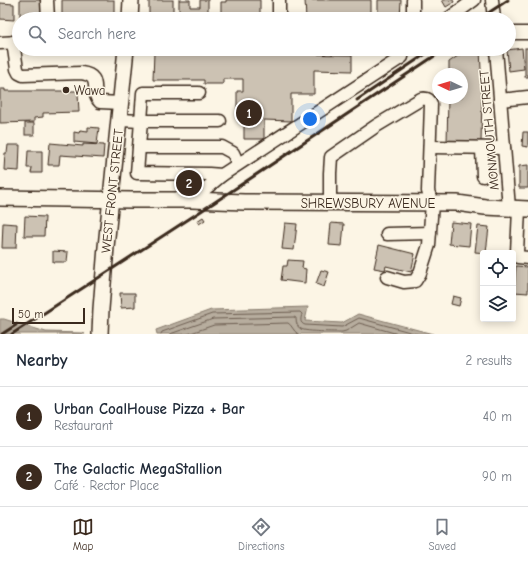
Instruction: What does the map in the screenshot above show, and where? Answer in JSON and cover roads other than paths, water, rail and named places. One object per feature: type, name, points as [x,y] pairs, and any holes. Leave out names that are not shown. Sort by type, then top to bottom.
[{"type":"main road","points":[[130,12],[131,0]]},
{"type":"main road","name":"WEST FRONT STREET","points":[[100,334],[102,289],[125,56]]},
{"type":"main road","name":"SHREWSBURY AVENUE","points":[[0,198],[192,200],[230,202],[432,203],[519,209]]},
{"type":"street","points":[[47,0],[48,12]]},
{"type":"street","points":[[279,0],[279,12]]},
{"type":"street","points":[[413,0],[413,12]]},
{"type":"street","points":[[458,12],[474,0]]},
{"type":"street","points":[[492,0],[493,12]]},
{"type":"street","points":[[516,33],[528,33]]},
{"type":"street","points":[[0,43],[12,42]]},
{"type":"street","points":[[17,56],[17,69],[19,73],[23,75],[81,72],[91,75],[94,78],[97,100],[100,102],[121,103]]},
{"type":"street","points":[[192,200],[238,164],[402,56]]},
{"type":"street","name":"MONMOUTH STREET","points":[[497,56],[504,148],[519,209],[517,252],[518,257],[528,258]]},
{"type":"street","points":[[199,93],[143,93],[137,173],[222,175]]},
{"type":"street","points":[[500,100],[528,97]]},
{"type":"street","points":[[330,203],[331,157],[376,126],[421,98],[427,98],[430,100],[428,191],[432,203],[430,245],[420,273],[415,281],[404,282],[387,277]]},
{"type":"street","points":[[120,120],[220,121]]},
{"type":"street","points":[[139,147],[222,147],[232,153],[238,164]]},
{"type":"street","points":[[430,147],[504,148]]},
{"type":"street","points":[[482,148],[483,176]]},
{"type":"street","points":[[387,234],[430,233]]},
{"type":"water","points":[[308,307],[305,321],[342,323],[358,314],[433,334],[157,334],[156,330],[211,310]]},
{"type":"water","points":[[0,319],[46,332],[85,334],[0,334]]},
{"type":"railway","points":[[490,12],[508,0]]},
{"type":"railway","points":[[357,100],[423,56]]},
{"type":"railway","points":[[12,334],[215,202],[434,56]]},
{"type":"railway","points":[[2,334],[16,325]]},
{"type":"place","name":"Wawa","points":[[66,90]]},
{"type":"place","name":"Urban CoalHouse Pizza + Bar","points":[[249,113]]},
{"type":"place","name":"The Galactic MegaStallion","points":[[189,183]]}]
